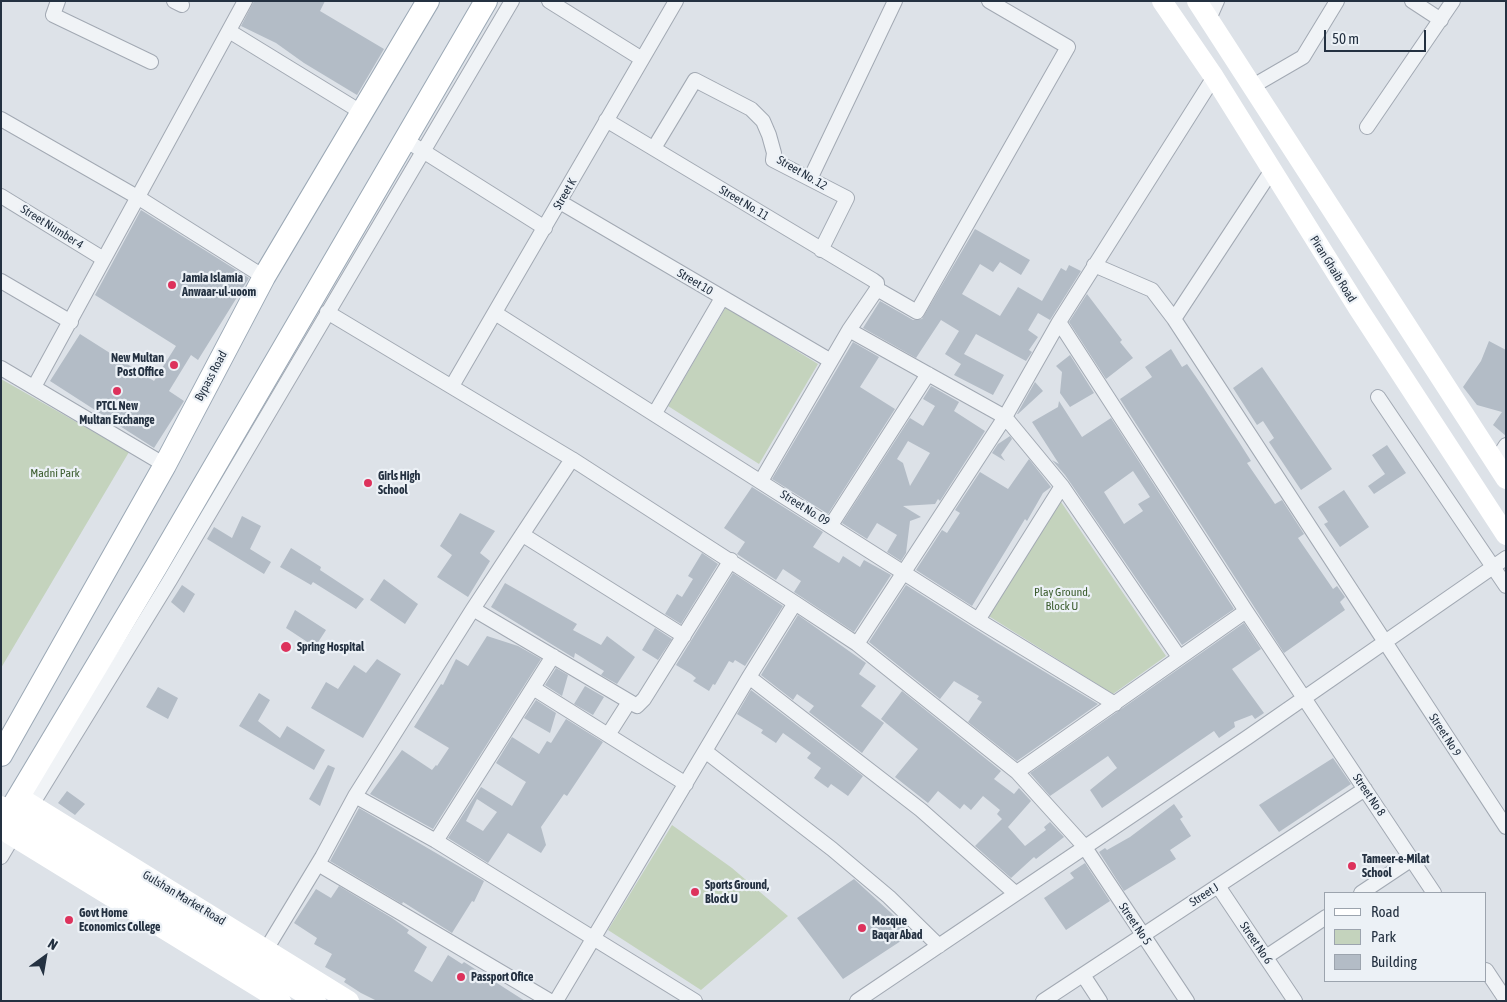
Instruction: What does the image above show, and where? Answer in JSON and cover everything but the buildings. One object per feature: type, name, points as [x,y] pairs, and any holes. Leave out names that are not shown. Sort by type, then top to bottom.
[{"type":"main road","name":"Bypass Road","points":[[1,755],[165,465],[264,276],[428,1]]},
{"type":"main road","points":[[281,1001],[5,831],[17,802],[102,674],[414,145],[486,1]]},
{"type":"main road","points":[[473,25],[494,1]]},
{"type":"main road","name":"Piran Ghaib Road","points":[[1162,1],[1214,77],[1358,308],[1506,536]]},
{"type":"main road","points":[[1197,1],[1213,16],[1254,86],[1383,291],[1506,479]]},
{"type":"main road","points":[[1190,42],[1213,16]]},
{"type":"main road","points":[[1358,308],[1383,291]]},
{"type":"main road","name":"Gulshan Market Road","points":[[17,802],[267,948],[348,1001]]},
{"type":"main road","name":"Gulshan Market Road","points":[[17,802],[316,1001]]},
{"type":"street","points":[[58,1],[53,15],[151,62]]},
{"type":"street","points":[[34,387],[71,322],[102,258],[138,198],[245,1]]},
{"type":"street","points":[[102,674],[170,580],[326,312],[414,145],[512,1]]},
{"type":"street","points":[[549,1],[642,59]]},
{"type":"street","name":"Street K","points":[[452,386],[676,1]]},
{"type":"street","points":[[810,179],[895,1]]},
{"type":"street","name":"Street No. 11","points":[[606,120],[873,280],[877,283],[877,289],[917,312],[1068,47],[989,1]]},
{"type":"street","points":[[1254,86],[1303,57],[1337,1]]},
{"type":"street","points":[[1412,1],[1441,20]]},
{"type":"street","points":[[1367,127],[1453,1]]},
{"type":"street","points":[[229,30],[361,112]]},
{"type":"street","points":[[857,644],[1005,416],[1094,265],[1214,77]]},
{"type":"street","name":"Street No. 12","points":[[654,148],[696,80],[751,109],[763,121],[774,153],[773,160],[847,198],[821,250]]},
{"type":"street","points":[[1,119],[138,198],[264,276]]},
{"type":"street","points":[[414,145],[545,228]]},
{"type":"street","points":[[1174,319],[1272,170]]},
{"type":"street","name":"Street Number 4","points":[[1,196],[102,258]]},
{"type":"street","name":"Street 10","points":[[560,202],[831,361]]},
{"type":"street","name":"Street No 9","points":[[1094,265],[1152,290],[1174,319],[1506,827]]},
{"type":"street","points":[[1,281],[71,322]]},
{"type":"street","points":[[761,481],[849,330],[877,289]]},
{"type":"street","points":[[655,414],[722,298]]},
{"type":"street","name":"Street No 5","points":[[326,312],[572,459],[731,560],[857,644],[1017,772],[1084,846],[1187,1001]]},
{"type":"street","name":"Street No. 09","points":[[495,313],[978,620],[1115,704]]},
{"type":"street","name":"Street No 8","points":[[1059,322],[1246,611],[1433,892]]},
{"type":"street","points":[[849,330],[1005,416],[1062,486],[1179,657]]},
{"type":"street","points":[[1,368],[165,465]]},
{"type":"street","points":[[831,525],[928,374]]},
{"type":"street","points":[[1378,397],[1506,586]]},
{"type":"street","points":[[1495,462],[1506,445]]},
{"type":"street","points":[[267,948],[318,864],[356,796],[473,609],[572,459]]},
{"type":"street","points":[[978,620],[1062,486]]},
{"type":"street","points":[[523,535],[684,636]]},
{"type":"street","points":[[857,1001],[1304,698],[1506,558]]},
{"type":"street","points":[[473,609],[637,706],[641,704],[731,560]]},
{"type":"street","points":[[556,1001],[749,676],[795,603]]},
{"type":"street","points":[[1017,772],[1246,611]]},
{"type":"street","points":[[436,841],[553,656]]},
{"type":"street","points":[[749,676],[921,810],[1016,893]]},
{"type":"street","points":[[533,688],[686,784]]},
{"type":"street","points":[[608,735],[630,702]]},
{"type":"street","points":[[705,751],[839,855],[889,897],[940,946]]},
{"type":"street","name":"Street J","points":[[1043,1001],[1365,789]]},
{"type":"street","points":[[356,796],[436,841],[696,1001]]},
{"type":"street","points":[[1,857],[5,831]]},
{"type":"street","points":[[1362,892],[1412,859]]},
{"type":"street","points":[[318,864],[550,1001]]},
{"type":"street","name":"Street No 6","points":[[1218,886],[1295,1001]]},
{"type":"street","points":[[1266,957],[1324,918]]},
{"type":"street","points":[[1487,972],[1506,1000]]},
{"type":"street","points":[[1082,975],[1100,1001]]},
{"type":"green space","points":[[726,307],[818,364],[759,464],[668,406]]},
{"type":"green space","name":"Madni Park","points":[[1,379],[129,452],[1,668]]},
{"type":"green space","name":"Play Ground, Block U","points":[[1059,499],[1166,656],[1113,694],[987,615]]},
{"type":"green space","name":"Sports Ground, Block U","points":[[672,825],[732,868],[788,916],[701,990],[608,930]]},
{"type":"place","name":"Jamia Islamia Anwaar-ul-uoom","points":[[172,285]]},
{"type":"place","name":"New Multan Post Office","points":[[174,365]]},
{"type":"place","name":"PTCL New Multan Exchange","points":[[117,391]]},
{"type":"place","name":"Girls High School","points":[[368,483]]},
{"type":"place","name":"Spring Hospital","points":[[286,647]]},
{"type":"place","name":"Tameer-e-Milat School","points":[[1352,866]]},
{"type":"place","name":"Sports Ground, Block U","points":[[695,892]]},
{"type":"place","name":"Govt Home Economics College","points":[[69,920]]},
{"type":"place","name":"Mosque Baqar Abad","points":[[862,928]]},
{"type":"place","name":"Passport Ofice","points":[[461,977]]}]
